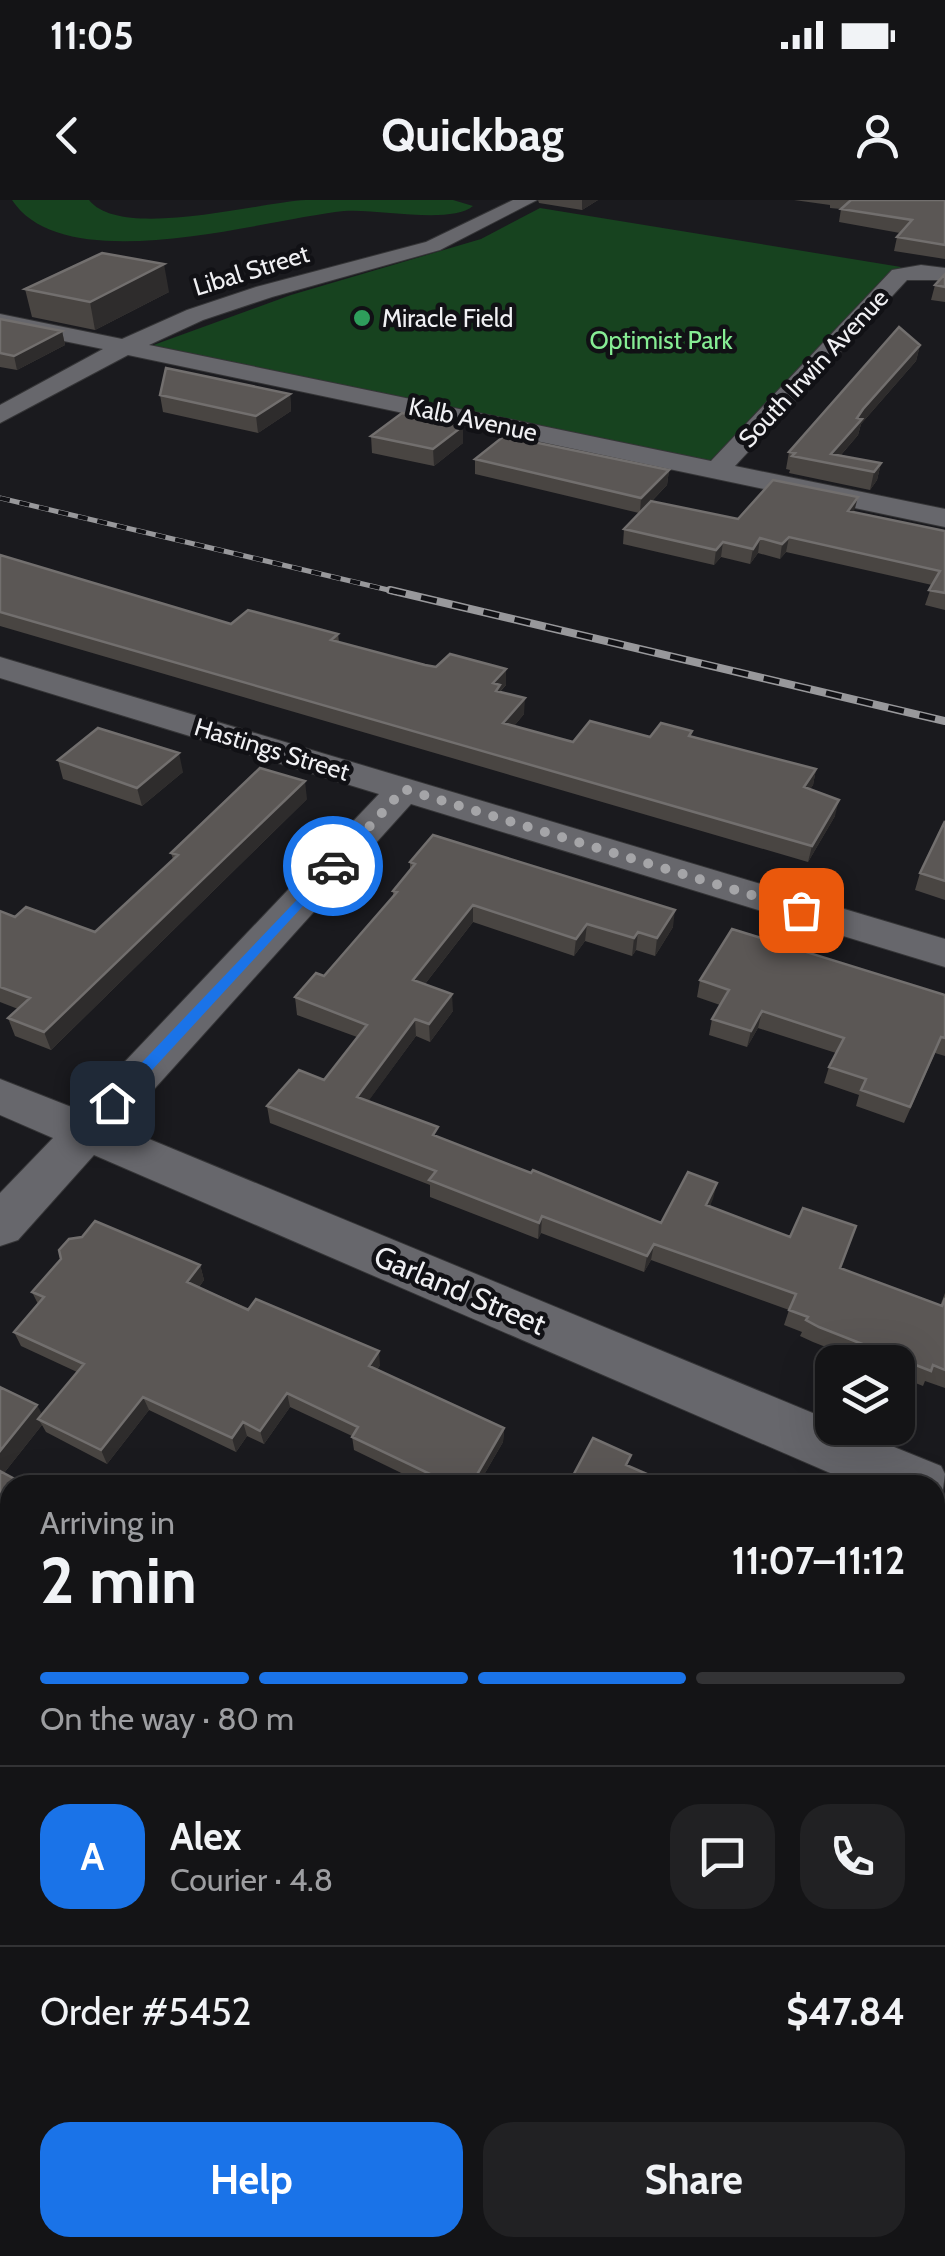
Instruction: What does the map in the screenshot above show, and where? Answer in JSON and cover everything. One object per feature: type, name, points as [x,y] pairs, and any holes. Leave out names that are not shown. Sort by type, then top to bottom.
[{"type":"street","name":"Libal Street","points":[[0,415],[125,347],[224,304],[432,246],[487,223],[528,200]]},
{"type":"street","name":"South Irwin Avenue","points":[[718,470],[900,275],[911,271],[945,274]]},
{"type":"street","name":"Kalb Avenue","points":[[0,321],[945,518]]},
{"type":"street","name":"Hastings Street","points":[[0,667],[945,953]]},
{"type":"street","points":[[0,1226],[404,789]]},
{"type":"street","name":"Garland Street","points":[[0,1096],[897,1475]]},
{"type":"green space","points":[[12,200],[89,200],[106,212],[160,219],[306,200],[453,200],[473,206],[462,212],[431,215],[344,211],[168,239],[120,241],[75,237],[38,224]]},
{"type":"green space","name":"Optimist Park","points":[[540,208],[901,267],[708,463],[148,347],[291,295],[481,239]]},
{"type":"building","points":[[851,200],[945,200],[945,245],[897,237],[912,220],[841,209]]},
{"type":"building","points":[[102,253],[164,264],[90,302],[25,289]]},
{"type":"building","points":[[945,274],[945,287],[935,285]]},
{"type":"building","points":[[0,319],[62,331],[14,356],[0,353]]},
{"type":"building","points":[[899,327],[920,345],[863,409],[857,418],[862,419],[831,454],[881,463],[874,472],[792,456],[795,453],[789,452]]},
{"type":"building","points":[[166,368],[290,394],[256,416],[160,395]]},
{"type":"building","points":[[402,413],[463,426],[433,449],[371,436]]},
{"type":"building","points":[[504,436],[669,470],[641,498],[475,459]]},
{"type":"building","points":[[773,480],[858,497],[848,511],[945,531],[945,593],[929,590],[940,571],[789,537],[782,544],[760,538],[753,549],[723,542],[716,550],[624,529],[651,501],[738,519]]},
{"type":"building","points":[[0,555],[231,624],[248,610],[338,634],[331,640],[425,665],[436,667],[450,654],[506,669],[493,683],[500,685],[496,691],[525,698],[503,723],[573,742],[590,721],[650,737],[661,723],[692,731],[689,736],[816,769],[804,787],[839,800],[812,846],[0,612]]},
{"type":"building","points":[[98,728],[179,753],[137,788],[58,760]]},
{"type":"building","points":[[260,768],[305,781],[44,1032],[8,1018],[30,998],[0,987],[0,911],[15,917],[26,907],[95,932],[178,855],[171,853]]},
{"type":"building","points":[[945,821],[945,881],[920,873]]},
{"type":"building","points":[[433,835],[675,910],[657,938],[638,932],[634,938],[587,924],[576,939],[473,905],[413,980],[452,994],[429,1024],[415,1019],[357,1097],[438,1127],[433,1135],[531,1173],[533,1170],[661,1223],[688,1172],[717,1183],[706,1205],[790,1237],[803,1208],[856,1226],[840,1268],[942,1306],[945,1298],[945,1370],[933,1365],[931,1371],[915,1365],[915,1345],[865,1345],[819,1327],[806,1320],[808,1317],[789,1310],[796,1294],[654,1244],[647,1256],[542,1216],[539,1223],[429,1180],[436,1171],[267,1106],[299,1070],[324,1080],[367,1025],[295,997],[316,973],[324,976],[397,892],[393,891],[415,864],[410,862]]},
{"type":"building","points":[[732,929],[945,995],[945,1038],[941,1037],[910,1107],[861,1090],[866,1079],[829,1067],[844,1038],[762,1011],[751,1031],[712,1019],[729,990],[700,980]]},
{"type":"building","points":[[95,1221],[200,1265],[187,1282],[248,1310],[256,1299],[379,1351],[369,1366],[504,1428],[477,1475],[432,1475],[352,1437],[358,1427],[287,1393],[260,1431],[243,1422],[232,1438],[143,1397],[101,1450],[38,1419],[84,1364],[14,1332],[44,1297],[32,1292],[61,1259],[59,1250],[69,1239],[82,1237]]},
{"type":"building","points":[[0,1387],[37,1405],[0,1451]]},
{"type":"building","points":[[593,1438],[631,1455],[626,1465],[649,1475],[573,1475]]},
{"type":"railway","points":[[0,498],[401,593]]},
{"type":"railway","points":[[390,590],[945,721]]},
{"type":"way so far","points":[[333,866],[404,789],[801,910]]},
{"type":"place","name":"Miracle Field","points":[[362,318]]},
{"type":"route","points":[[112,1103],[333,866]]}]
